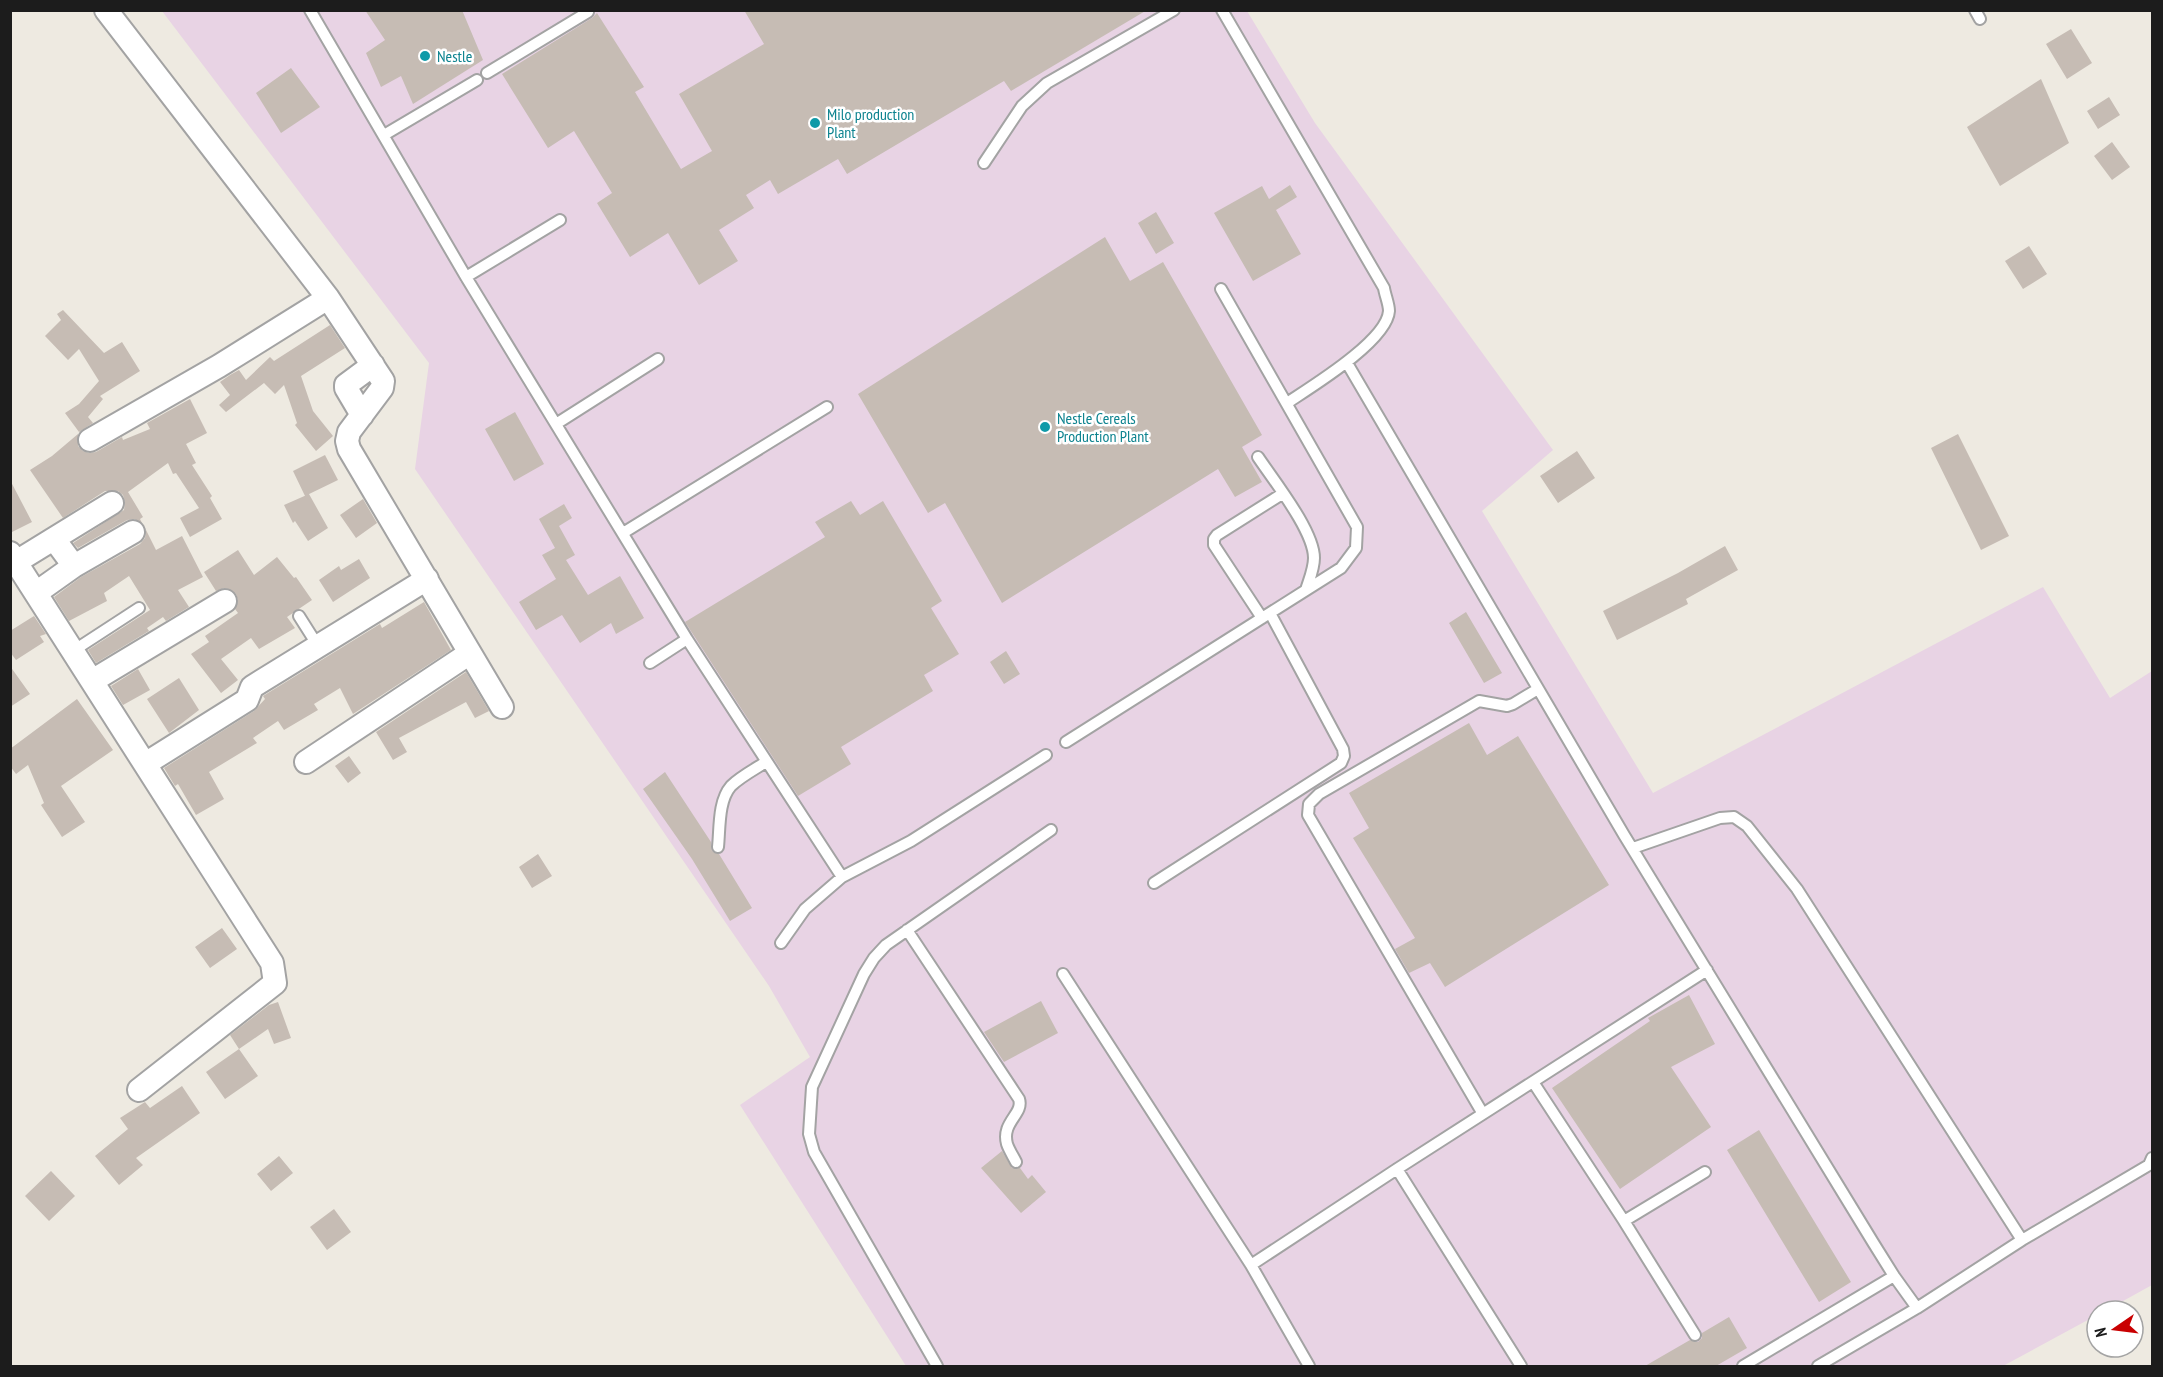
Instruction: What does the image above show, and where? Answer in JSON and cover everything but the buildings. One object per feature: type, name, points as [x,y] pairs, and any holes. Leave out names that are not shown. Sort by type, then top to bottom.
[{"type":"street","points":[[106,10],[328,298],[383,381],[382,388],[349,432],[347,441],[349,449],[502,707]]},
{"type":"street","points":[[90,440],[219,366],[328,298]]},
{"type":"street","points":[[362,415],[345,388],[373,365]]},
{"type":"street","points":[[112,504],[54,538],[13,557],[272,963],[274,983],[139,1090]]},
{"type":"street","points":[[36,593],[74,566],[133,532]]},
{"type":"street","points":[[54,538],[74,566]]},
{"type":"street","points":[[145,765],[247,700],[252,687],[427,579]]},
{"type":"street","points":[[92,681],[225,601]]},
{"type":"street","points":[[306,762],[471,653]]},
{"type":"lane","points":[[310,10],[466,277],[687,639],[842,877]]},
{"type":"lane","points":[[984,163],[1022,106],[1047,83],[1174,10]]},
{"type":"lane","points":[[1222,10],[1384,288],[1389,311],[1385,324],[1347,363],[1287,402]]},
{"type":"lane","points":[[487,73],[588,12]]},
{"type":"lane","points":[[384,135],[477,80]]},
{"type":"lane","points":[[466,277],[560,220]]},
{"type":"lane","points":[[1066,742],[1341,568],[1356,548],[1357,527],[1221,289]]},
{"type":"lane","points":[[556,424],[658,359]]},
{"type":"lane","points":[[1347,363],[1633,848],[1894,1276],[1917,1308]]},
{"type":"lane","points":[[623,533],[826,407]]},
{"type":"lane","points":[[1258,457],[1299,520],[1312,545],[1314,558],[1306,590]]},
{"type":"lane","points":[[1154,883],[1341,763],[1344,756],[1343,749],[1266,615],[1214,545],[1217,535],[1282,494]]},
{"type":"lane","points":[[73,651],[139,608]]},
{"type":"lane","points":[[299,616],[318,646]]},
{"type":"lane","points":[[650,663],[687,639]]},
{"type":"lane","points":[[1483,1114],[1308,815],[1309,804],[1319,794],[1479,701],[1507,706],[1538,689]]},
{"type":"lane","points":[[781,943],[805,909],[842,877],[911,841],[1046,755]]},
{"type":"lane","points":[[718,847],[722,803],[725,795],[732,785],[766,762]]},
{"type":"lane","points":[[1633,848],[1720,818],[1734,818],[1747,826],[1797,889],[2022,1240]]},
{"type":"lane","points":[[937,1366],[814,1152],[808,1134],[812,1087],[864,974],[886,945],[1051,830]]},
{"type":"lane","points":[[907,930],[1019,1099],[1020,1109],[1010,1120],[1007,1129],[1007,1142],[1016,1162]]},
{"type":"lane","points":[[1251,1265],[1707,970]]},
{"type":"lane","points":[[1064,974],[1251,1265],[1309,1366]]},
{"type":"lane","points":[[1533,1082],[1695,1335]]},
{"type":"lane","points":[[1818,1366],[1917,1308],[2022,1240],[2151,1163]]},
{"type":"lane","points":[[1398,1169],[1521,1366]]},
{"type":"lane","points":[[1624,1221],[1705,1172]]},
{"type":"lane","points":[[1743,1366],[1894,1276]]},
{"type":"shaded area","points":[[162,11],[1247,11],[1315,123],[1553,450],[1482,511],[1653,793],[2043,587],[2110,698],[2152,671],[2152,1285],[2127,1299],[2085,1299],[2085,1322],[2003,1366],[906,1366],[740,1105],[810,1057],[769,986],[415,469],[429,363]]},
{"type":"place","name":"Nestle","points":[[425,56]]},
{"type":"place","name":"Milo production Plant","points":[[815,123]]},
{"type":"place","name":"Nestle Cereals Production Plant","points":[[1045,427]]}]
